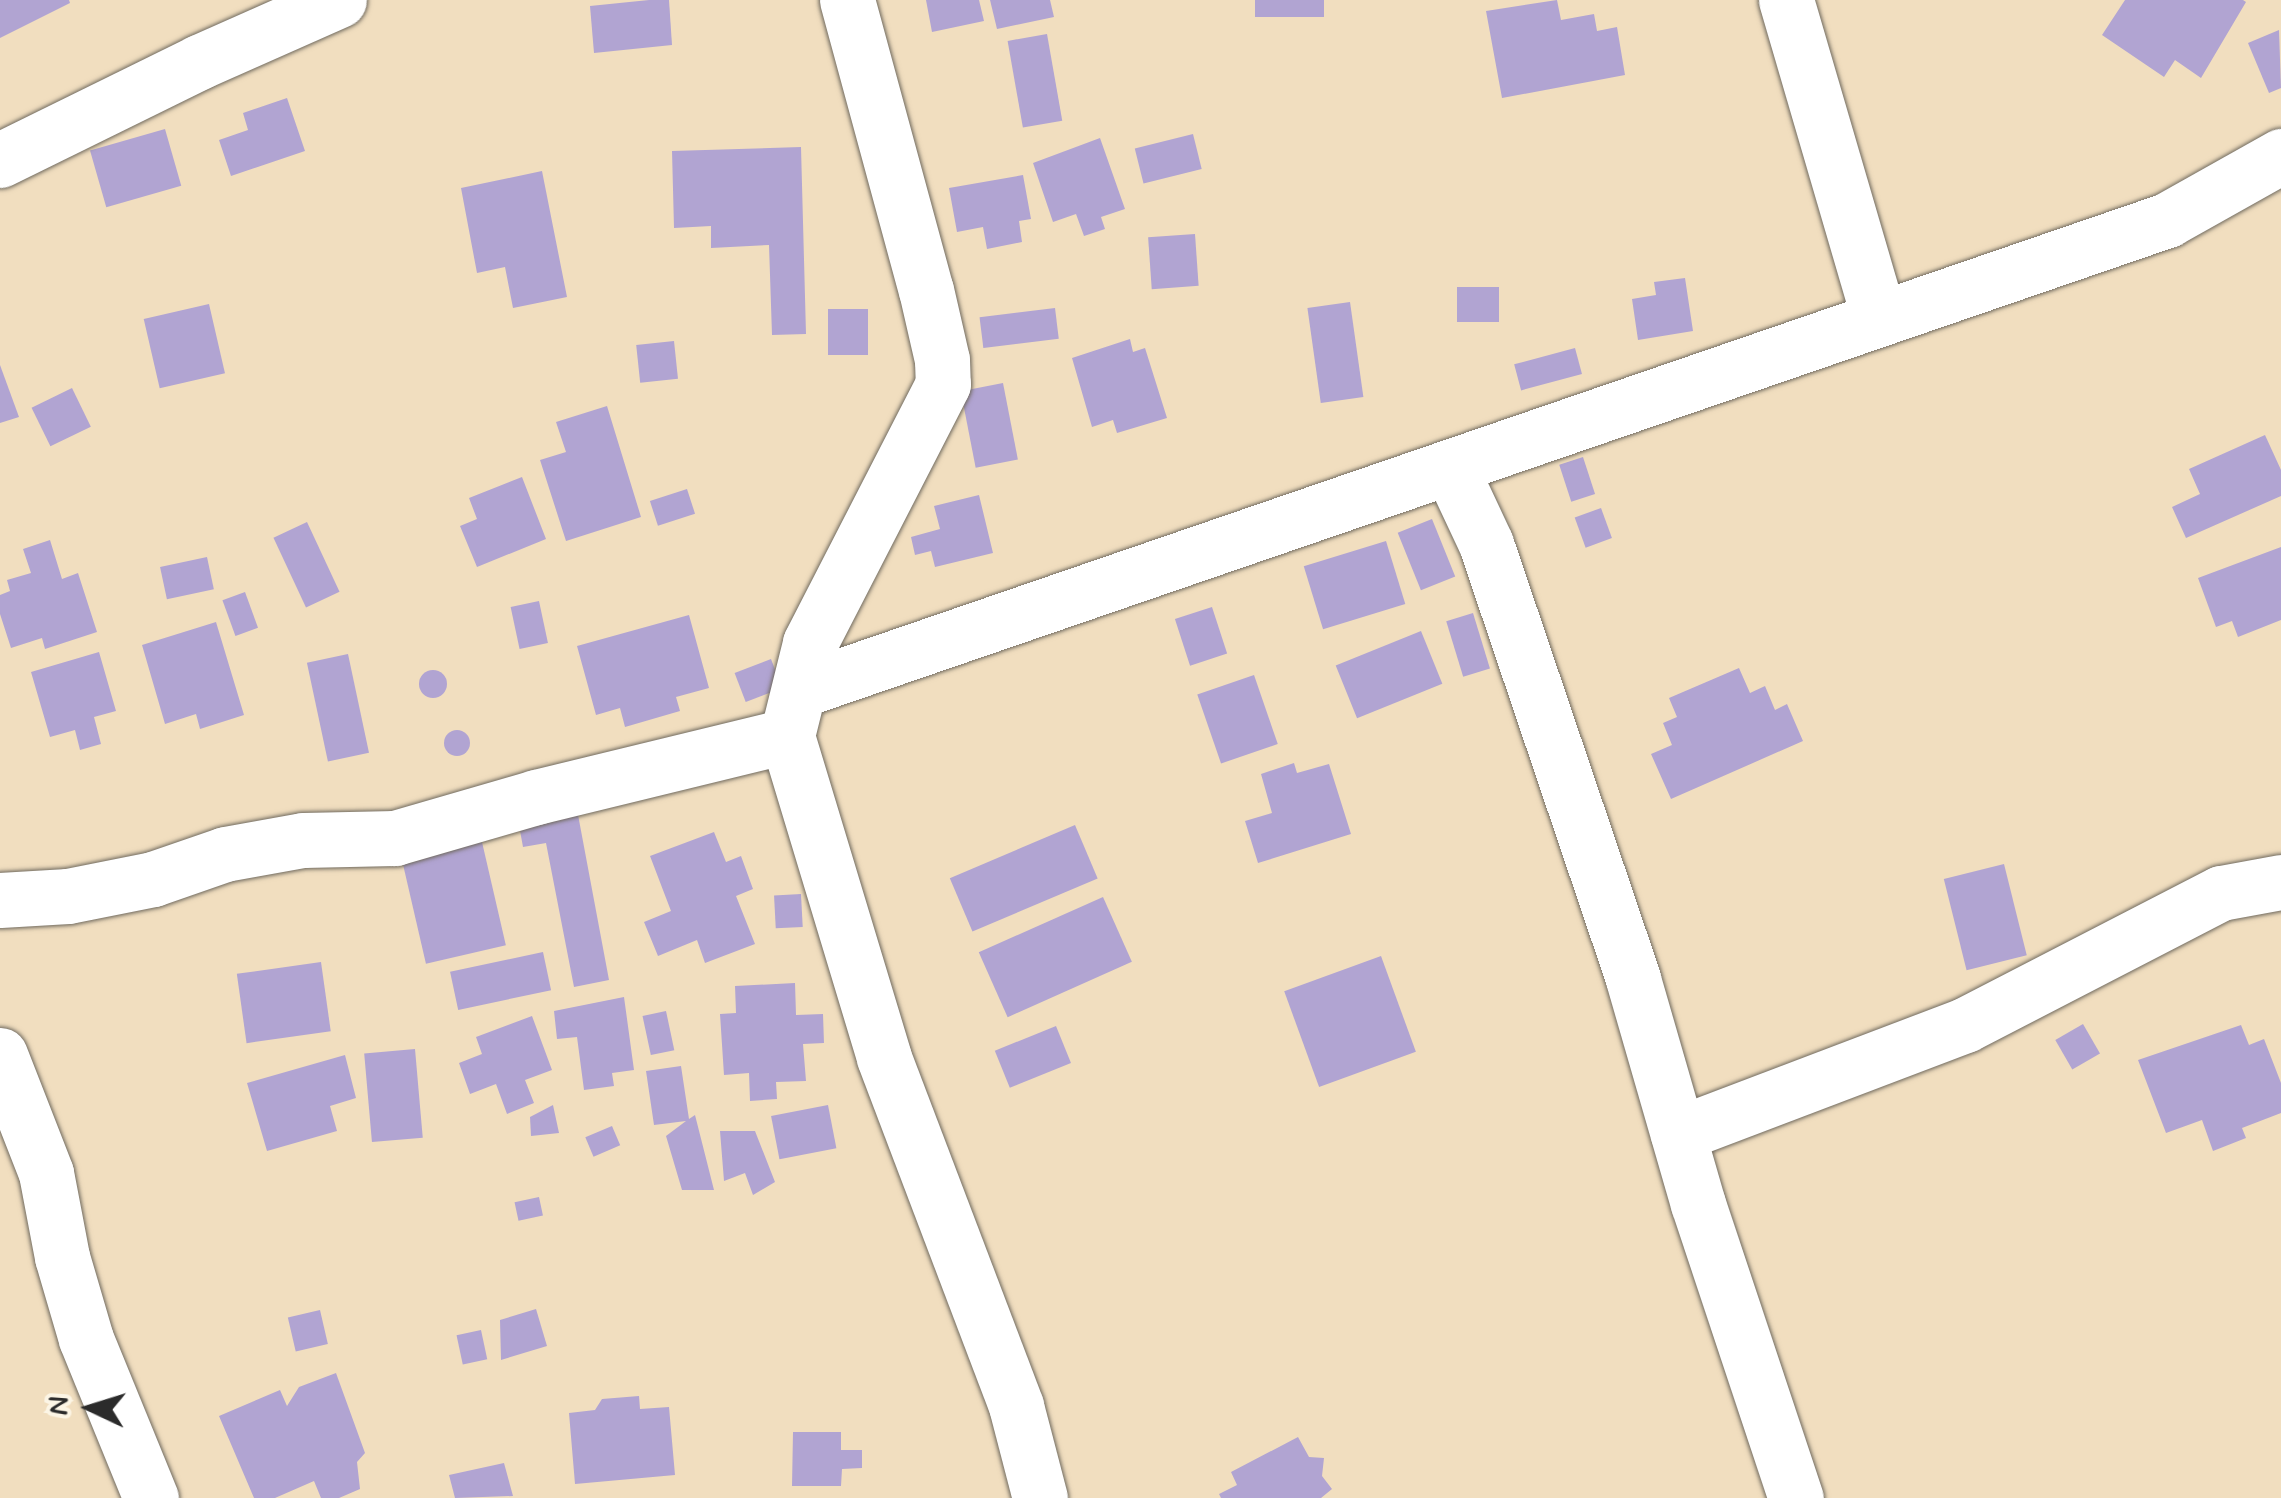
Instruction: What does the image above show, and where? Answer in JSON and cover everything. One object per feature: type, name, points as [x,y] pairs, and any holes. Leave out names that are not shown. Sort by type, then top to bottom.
[{"type":"street","points":[[0,160],[199,62],[339,0]]},
{"type":"street","points":[[847,0],[926,290],[942,360],[942,384],[810,643],[794,713],[884,1058],[1016,1406],[1040,1498]]},
{"type":"street","points":[[1786,0],[1879,318]]},
{"type":"street","points":[[0,900],[85,892],[153,879],[225,854],[304,840],[394,838],[794,713],[1450,466],[2166,220],[2281,156]]},
{"type":"street","points":[[1450,466],[1486,544],[1632,979],[1796,1498]]},
{"type":"street","points":[[1678,1134],[1964,1025],[2221,892],[2281,882]]},
{"type":"street","points":[[0,1056],[46,1174],[62,1258],[86,1339],[151,1498]]},
{"type":"building","points":[[0,0],[69,0],[70,3],[0,38]]},
{"type":"building","points":[[669,0],[672,45],[594,53],[590,6]]},
{"type":"building","points":[[926,0],[979,0],[984,21],[932,32]]},
{"type":"building","points":[[990,0],[1050,0],[1054,17],[997,29]]},
{"type":"building","points":[[1255,0],[1324,0],[1324,17],[1255,17]]},
{"type":"building","points":[[1557,0],[1561,20],[1594,14],[1597,31],[1617,27],[1625,75],[1502,98],[1486,11]]},
{"type":"building","points":[[2125,0],[2246,2],[2201,78],[2175,60],[2164,77],[2102,35]]},
{"type":"building","points":[[2279,30],[2281,88],[2269,93],[2248,43]]},
{"type":"building","points":[[1047,34],[1062,121],[1023,128],[1008,41]]},
{"type":"building","points":[[287,98],[305,151],[231,176],[219,140],[248,130],[243,113]]},
{"type":"building","points":[[165,129],[181,186],[106,207],[90,150]]},
{"type":"building","points":[[1193,134],[1202,169],[1143,183],[1135,149]]},
{"type":"building","points":[[1100,138],[1125,209],[1101,217],[1105,229],[1084,236],[1076,214],[1053,222],[1033,163]]},
{"type":"building","points":[[801,147],[806,334],[772,335],[769,245],[711,248],[711,226],[674,228],[672,151]]},
{"type":"building","points":[[542,171],[567,297],[513,308],[505,267],[477,273],[461,188]]},
{"type":"building","points":[[1023,175],[1031,219],[1019,221],[1022,242],[987,249],[983,227],[957,232],[949,188]]},
{"type":"building","points":[[1195,234],[1199,286],[1152,289],[1148,237]]},
{"type":"building","points":[[1685,278],[1693,331],[1638,340],[1632,299],[1656,295],[1654,282]]},
{"type":"building","points":[[1457,287],[1499,287],[1499,322],[1457,322]]},
{"type":"building","points":[[1350,302],[1363,397],[1321,403],[1307,308]]},
{"type":"building","points":[[209,304],[225,373],[160,388],[144,319]]},
{"type":"building","points":[[1055,308],[1059,339],[983,348],[980,317]]},
{"type":"building","points":[[828,309],[868,309],[868,355],[828,355]]},
{"type":"building","points":[[1130,339],[1133,352],[1145,348],[1167,418],[1117,433],[1113,420],[1092,427],[1072,358]]},
{"type":"building","points":[[674,341],[678,379],[640,383],[636,345]]},
{"type":"building","points":[[1575,348],[1582,374],[1521,390],[1514,364]]},
{"type":"building","points":[[0,365],[19,417],[0,423]]},
{"type":"building","points":[[1003,383],[1018,460],[976,468],[961,391]]},
{"type":"building","points":[[72,388],[91,427],[50,446],[32,408]]},
{"type":"building","points":[[607,406],[641,517],[566,541],[540,460],[566,452],[556,422]]},
{"type":"building","points":[[2265,435],[2281,470],[2281,496],[2186,538],[2172,507],[2200,494],[2189,469]]},
{"type":"building","points":[[1583,457],[1595,494],[1571,502],[1559,465]]},
{"type":"building","points":[[522,477],[546,539],[477,567],[460,526],[477,519],[469,498]]},
{"type":"building","points":[[687,489],[695,514],[658,526],[650,501]]},
{"type":"building","points":[[979,495],[993,553],[935,567],[931,551],[915,555],[911,537],[940,529],[934,506]]},
{"type":"building","points":[[1601,508],[1612,538],[1586,548],[1575,518]]},
{"type":"building","points":[[1432,519],[1455,576],[1421,590],[1398,533]]},
{"type":"building","points":[[307,522],[340,592],[306,607],[273,538]]},
{"type":"building","points":[[50,540],[62,579],[78,573],[97,632],[45,649],[42,638],[11,648],[0,614],[0,595],[10,591],[7,580],[31,573],[23,549]]},
{"type":"building","points":[[1386,541],[1405,604],[1323,629],[1304,566]]},
{"type":"building","points":[[2281,547],[2281,620],[2238,637],[2232,621],[2216,627],[2198,578]]},
{"type":"building","points":[[207,557],[214,589],[167,599],[160,567]]},
{"type":"building","points":[[245,592],[258,628],[235,636],[222,600]]},
{"type":"building","points":[[539,601],[548,643],[520,649],[511,607]]},
{"type":"building","points":[[1212,607],[1227,654],[1190,666],[1175,619]]},
{"type":"building","points":[[1473,613],[1490,668],[1463,677],[1446,621]]},
{"type":"building","points":[[689,615],[709,688],[676,697],[680,711],[625,727],[620,708],[596,715],[577,646]]},
{"type":"building","points":[[216,622],[244,715],[200,729],[196,714],[165,724],[142,645]]},
{"type":"building","points":[[1421,631],[1442,684],[1357,718],[1336,665]]},
{"type":"building","points":[[99,652],[116,711],[94,717],[101,744],[80,750],[75,730],[50,737],[31,672]]},
{"type":"building","points":[[348,654],[369,753],[328,762],[307,663]]},
{"type":"building","points":[[771,659],[782,688],[746,702],[735,673]]},
{"type":"building","points":[[1739,668],[1750,693],[1765,686],[1775,710],[1787,704],[1803,741],[1671,799],[1651,754],[1672,745],[1663,723],[1677,717],[1669,698]]},
{"type":"building","points":[[433,670],[443,674],[447,684],[443,694],[433,698],[423,694],[419,684],[423,674]]},
{"type":"building","points":[[1254,675],[1278,744],[1221,764],[1197,695]]},
{"type":"building","points":[[457,730],[466,734],[470,743],[466,752],[457,756],[448,752],[444,743],[448,734]]},
{"type":"building","points":[[1294,763],[1297,773],[1329,764],[1351,834],[1258,863],[1245,821],[1272,813],[1261,774]]},
{"type":"building","points":[[576,804],[609,980],[574,987],[546,843],[523,847],[517,814]]},
{"type":"building","points":[[1075,825],[1098,878],[972,932],[950,878]]},
{"type":"building","points":[[714,832],[726,862],[741,856],[753,889],[736,896],[755,944],[705,963],[697,940],[658,956],[644,922],[671,911],[650,856]]},
{"type":"building","points":[[482,842],[506,945],[426,964],[402,860]]},
{"type":"building","points":[[2004,864],[2027,955],[1967,970],[1944,879]]},
{"type":"building","points":[[801,894],[803,927],[776,928],[774,895]]},
{"type":"building","points":[[1103,897],[1132,962],[1008,1017],[979,952]]},
{"type":"building","points":[[543,952],[551,990],[458,1010],[450,972]]},
{"type":"building","points":[[1381,956],[1416,1052],[1319,1087],[1284,991]]},
{"type":"building","points":[[321,962],[331,1031],[247,1043],[237,974]]},
{"type":"building","points":[[795,983],[796,1015],[823,1014],[824,1043],[803,1044],[806,1081],[776,1082],[777,1099],[750,1101],[749,1073],[724,1075],[720,1014],[736,1013],[735,986]]},
{"type":"building","points":[[624,997],[634,1070],[612,1073],[614,1086],[584,1090],[577,1037],[557,1039],[554,1011]]},
{"type":"building","points":[[666,1011],[674,1050],[651,1055],[643,1016]]},
{"type":"building","points":[[532,1016],[552,1070],[525,1080],[534,1103],[507,1114],[496,1084],[470,1094],[459,1063],[482,1054],[476,1037]]},
{"type":"building","points":[[2083,1024],[2100,1053],[2072,1069],[2055,1040]]},
{"type":"building","points":[[2241,1025],[2249,1045],[2264,1039],[2281,1083],[2281,1113],[2242,1128],[2246,1138],[2213,1151],[2202,1120],[2166,1133],[2138,1060]]},
{"type":"building","points":[[1056,1026],[1071,1063],[1010,1088],[995,1051]]},
{"type":"building","points":[[415,1049],[423,1138],[372,1142],[364,1053]]},
{"type":"building","points":[[345,1055],[356,1098],[330,1106],[337,1131],[267,1151],[247,1083]]},
{"type":"building","points":[[681,1066],[689,1119],[695,1115],[714,1190],[682,1190],[666,1136],[686,1121],[654,1125],[646,1071]]},
{"type":"building","points":[[553,1105],[559,1133],[531,1136],[530,1117]]},
{"type":"building","points":[[828,1105],[836,1148],[779,1159],[771,1116]]},
{"type":"building","points":[[612,1126],[620,1145],[594,1157],[585,1137]]},
{"type":"building","points":[[720,1131],[755,1131],[775,1182],[753,1195],[745,1173],[724,1181]]},
{"type":"building","points":[[539,1197],[543,1216],[518,1221],[515,1202]]},
{"type":"building","points":[[536,1309],[547,1346],[501,1360],[500,1320]]},
{"type":"building","points":[[320,1310],[328,1344],[296,1352],[288,1317]]},
{"type":"building","points":[[481,1330],[487,1359],[463,1365],[457,1335]]},
{"type":"building","points":[[336,1373],[365,1453],[357,1462],[360,1489],[339,1498],[321,1498],[314,1481],[275,1498],[254,1498],[219,1416],[280,1390],[287,1406],[299,1387]]},
{"type":"building","points":[[639,1396],[640,1409],[669,1407],[675,1475],[575,1484],[569,1413],[595,1410],[602,1399]]},
{"type":"building","points":[[793,1432],[841,1432],[841,1450],[862,1450],[862,1468],[842,1469],[841,1486],[792,1486]]},
{"type":"building","points":[[1298,1437],[1309,1457],[1324,1458],[1322,1476],[1332,1489],[1321,1498],[1221,1498],[1219,1494],[1237,1485],[1231,1472]]},
{"type":"building","points":[[504,1463],[513,1496],[455,1498],[449,1475]]}]
